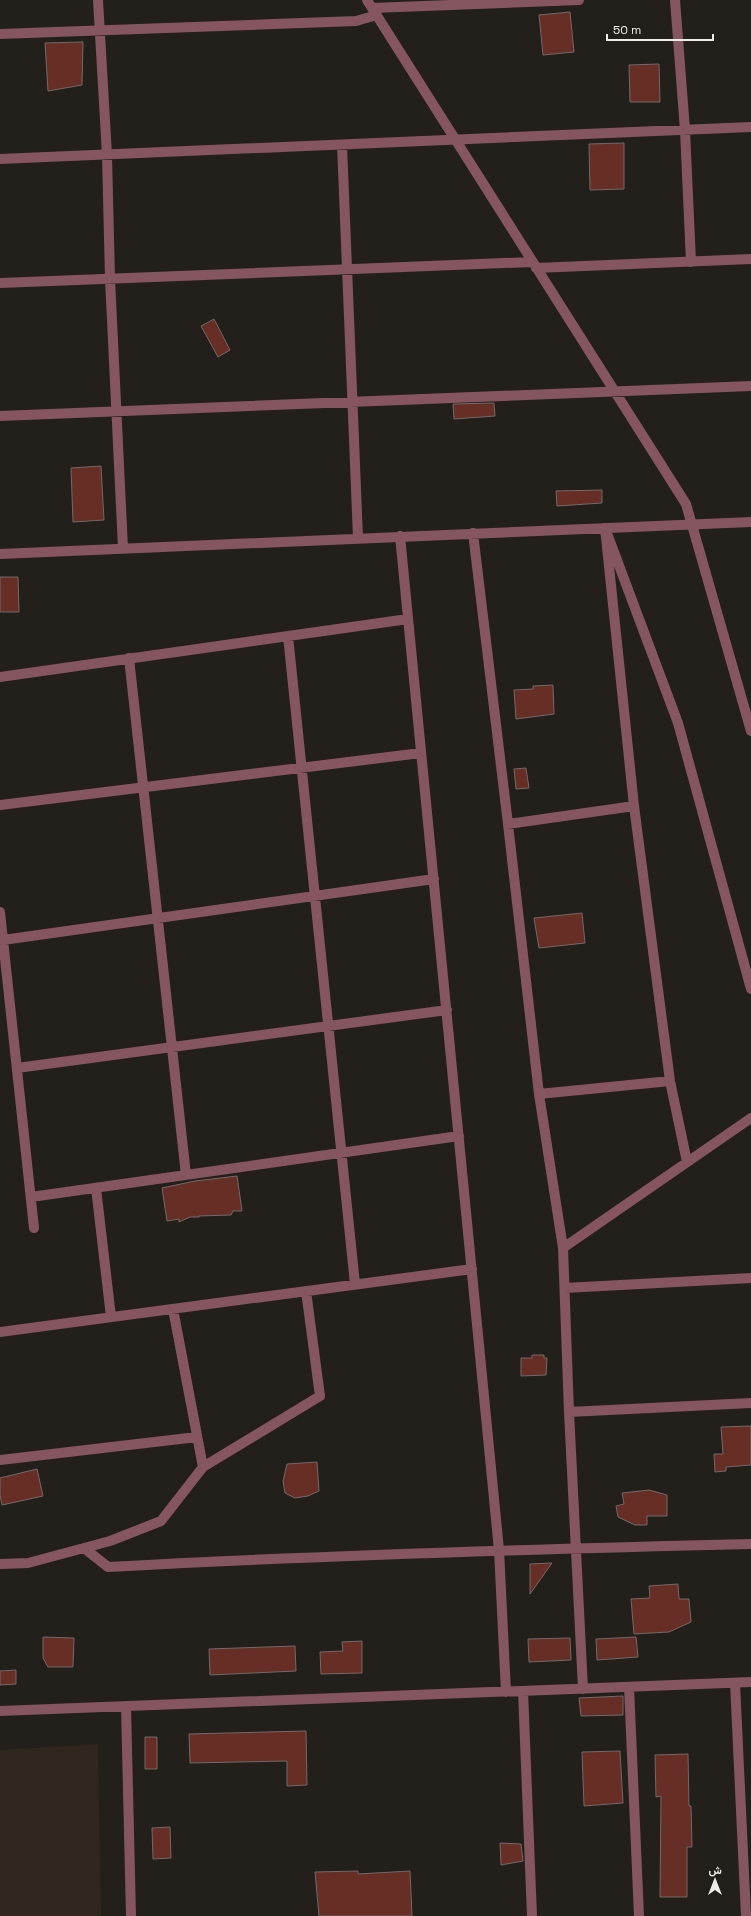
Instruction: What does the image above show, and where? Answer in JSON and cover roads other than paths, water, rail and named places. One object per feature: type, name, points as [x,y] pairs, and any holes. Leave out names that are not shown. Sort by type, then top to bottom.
[{"type":"street","points":[[98,0],[107,155],[110,279],[123,548]]},
{"type":"street","points":[[0,34],[356,21],[372,8],[579,0]]},
{"type":"street","points":[[675,0],[685,130],[691,262]]},
{"type":"street","points":[[372,8],[686,504],[751,731]]},
{"type":"street","points":[[0,160],[751,127]]},
{"type":"street","points":[[342,145],[348,269],[351,402],[358,538]]},
{"type":"street","points":[[0,283],[348,269],[691,262],[751,259]]},
{"type":"street","points":[[0,416],[751,386]]},
{"type":"street","points":[[0,554],[751,522]]},
{"type":"street","points":[[605,528],[634,806],[670,1081],[686,1162]]},
{"type":"street","points":[[605,528],[678,723],[751,988]]},
{"type":"street","points":[[473,533],[539,1094],[563,1248],[569,1412],[583,1689]]},
{"type":"street","points":[[400,536],[499,1550],[506,1692]]},
{"type":"street","points":[[0,676],[408,619]]},
{"type":"street","points":[[288,636],[355,1284]]},
{"type":"street","points":[[129,658],[186,1175]]},
{"type":"street","points":[[0,805],[421,753]]},
{"type":"street","points":[[508,824],[634,806]]},
{"type":"street","points":[[3,940],[434,879]]},
{"type":"street","points":[[0,912],[3,940],[4,992],[17,1068],[34,1228]]},
{"type":"street","points":[[17,1068],[447,1010]]},
{"type":"street","points":[[539,1094],[670,1081]]},
{"type":"street","points":[[563,1248],[751,1118]]},
{"type":"street","points":[[31,1197],[459,1136]]},
{"type":"street","points":[[96,1188],[111,1317]]},
{"type":"street","points":[[0,1332],[472,1269]]},
{"type":"street","points":[[565,1288],[751,1278]]},
{"type":"street","points":[[0,1564],[28,1562],[84,1548],[110,1541],[161,1521],[203,1467],[320,1396],[306,1291]]},
{"type":"street","points":[[173,1309],[203,1467]]},
{"type":"street","points":[[569,1412],[751,1404]]},
{"type":"street","points":[[0,1460],[197,1437]]},
{"type":"street","points":[[84,1548],[108,1567],[227,1560],[499,1550],[751,1544]]},
{"type":"street","points":[[0,1711],[751,1682]]},
{"type":"street","points":[[735,1683],[746,1916]]},
{"type":"street","points":[[629,1687],[639,1916]]},
{"type":"street","points":[[524,1691],[532,1916]]},
{"type":"street","points":[[126,1706],[131,1916]]}]
